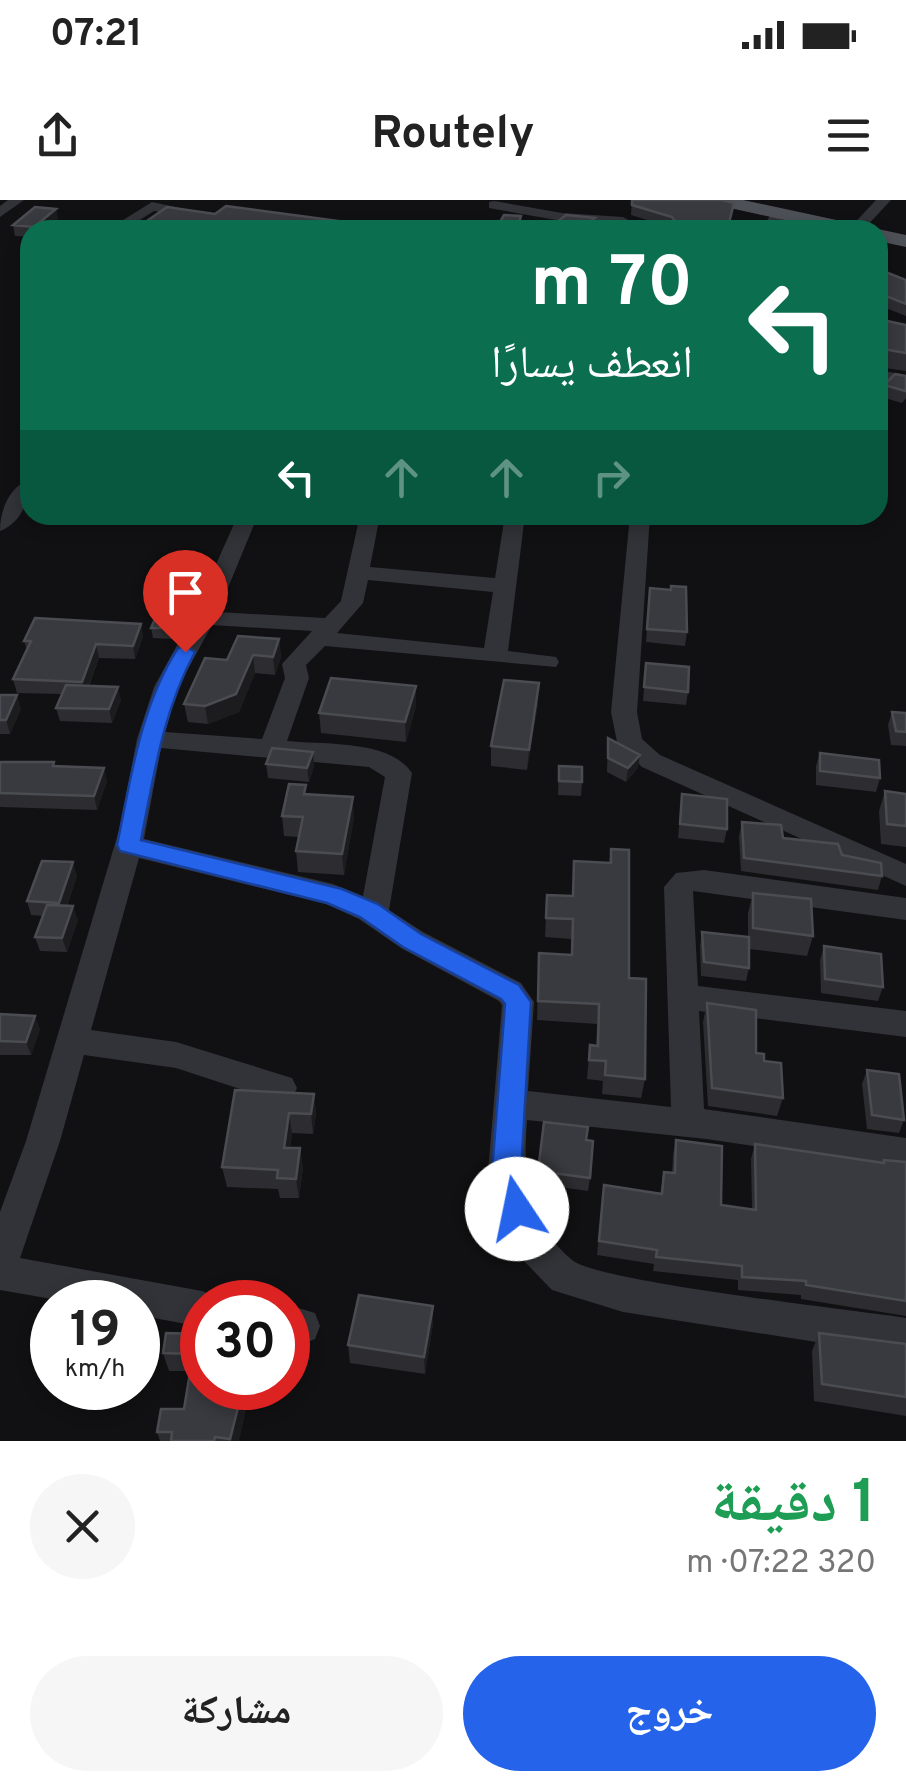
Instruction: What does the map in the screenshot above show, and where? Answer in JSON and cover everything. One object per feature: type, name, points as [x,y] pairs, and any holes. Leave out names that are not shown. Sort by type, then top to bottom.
[{"type":"main road","points":[[718,200],[768,220]]},
{"type":"street","points":[[0,214],[17,200]]},
{"type":"street","points":[[206,220],[222,200]]},
{"type":"street","points":[[865,220],[884,200]]},
{"type":"street","points":[[129,220],[152,206],[198,220]]},
{"type":"street","points":[[493,208],[577,220]]},
{"type":"street","points":[[0,525],[20,498]]},
{"type":"street","points":[[0,1264],[11,1199],[72,1040],[128,845],[150,739],[166,687],[204,618],[244,525]]},
{"type":"street","points":[[272,748],[297,678],[294,664],[352,603],[368,525]]},
{"type":"street","points":[[495,657],[514,525]]},
{"type":"street","points":[[639,525],[624,712],[630,742],[651,761],[906,876]]},
{"type":"street","points":[[359,573],[506,586]]},
{"type":"street","points":[[204,618],[546,662]]},
{"type":"street","points":[[150,739],[375,759],[400,773],[374,914]]},
{"type":"street","points":[[128,845],[333,895],[374,914],[412,940],[510,992],[518,1002],[506,1172],[517,1209],[538,1250],[564,1278],[623,1294],[906,1337]]},
{"type":"street","points":[[707,1126],[688,1118],[685,1112],[678,887],[686,880],[906,909]]},
{"type":"street","points":[[682,996],[906,1024]]},
{"type":"street","points":[[72,1040],[176,1055],[280,1088]]},
{"type":"street","points":[[513,1104],[906,1154]]},
{"type":"street","points":[[0,1272],[180,1305]]},
{"type":"building","points":[[632,200],[734,203],[730,220],[674,220],[632,205]]},
{"type":"building","points":[[226,206],[330,220],[148,220],[167,207],[215,214]]},
{"type":"building","points":[[35,207],[56,209],[43,220],[20,220],[20,226],[13,225]]},
{"type":"building","points":[[504,215],[521,216],[520,220],[501,220]]},
{"type":"building","points":[[566,215],[595,218],[592,220],[560,220]]},
{"type":"building","points":[[888,273],[906,280],[906,304],[888,297]]},
{"type":"building","points":[[888,321],[906,325],[906,353],[888,350]]},
{"type":"building","points":[[895,374],[906,376],[905,391],[888,386]]},
{"type":"building","points":[[671,586],[686,587],[687,632],[647,629],[650,588],[671,590]]},
{"type":"building","points":[[166,593],[182,594],[170,628],[151,628]]},
{"type":"building","points":[[35,618],[141,624],[133,646],[96,644],[82,682],[13,679],[31,641],[24,641]]},
{"type":"building","points":[[238,636],[279,639],[273,657],[253,655],[236,694],[205,706],[184,704],[205,658],[227,660]]},
{"type":"building","points":[[646,663],[689,667],[688,692],[644,687]]},
{"type":"building","points":[[331,678],[416,686],[405,722],[319,713]]},
{"type":"building","points":[[504,680],[539,683],[529,750],[491,746]]},
{"type":"building","points":[[66,685],[118,687],[109,709],[56,708]]},
{"type":"building","points":[[0,695],[17,695],[6,720],[0,720]]},
{"type":"building","points":[[892,712],[906,713],[906,732],[896,731]]},
{"type":"building","points":[[608,738],[640,755],[628,768],[608,758]]},
{"type":"building","points":[[272,748],[313,752],[307,768],[266,764]]},
{"type":"building","points":[[820,753],[879,760],[880,778],[820,771]]},
{"type":"building","points":[[0,762],[54,762],[53,766],[104,768],[94,796],[0,793]]},
{"type":"building","points":[[559,766],[582,767],[582,782],[559,781]]},
{"type":"building","points":[[289,784],[306,785],[304,794],[353,797],[342,854],[296,851],[303,817],[282,816]]},
{"type":"building","points":[[885,791],[906,794],[906,826],[887,824]]},
{"type":"building","points":[[682,794],[727,799],[727,829],[680,824]]},
{"type":"building","points":[[742,822],[781,825],[783,838],[838,844],[842,855],[881,863],[882,876],[744,858]]},
{"type":"building","points":[[611,849],[629,850],[629,978],[646,979],[645,1079],[605,1075],[606,1061],[589,1060],[590,1045],[598,1046],[599,1004],[538,1001],[539,953],[572,955],[573,919],[546,918],[547,895],[573,896],[574,861],[611,863]]},
{"type":"building","points":[[42,861],[73,862],[59,903],[27,901]]},
{"type":"building","points":[[753,893],[811,899],[813,936],[753,928]]},
{"type":"building","points":[[47,905],[73,906],[62,938],[35,937]]},
{"type":"building","points":[[702,932],[749,937],[749,968],[704,962]]},
{"type":"building","points":[[824,946],[881,954],[883,987],[825,979]]},
{"type":"building","points":[[707,1003],[756,1010],[756,1053],[764,1054],[764,1061],[781,1063],[783,1098],[712,1088]]},
{"type":"building","points":[[0,1014],[35,1016],[26,1042],[0,1041]]},
{"type":"building","points":[[867,1070],[899,1074],[904,1120],[872,1115]]},
{"type":"building","points":[[235,1090],[314,1094],[311,1114],[289,1113],[284,1148],[300,1148],[296,1179],[277,1178],[278,1170],[222,1167]]},
{"type":"building","points":[[544,1122],[588,1127],[586,1140],[593,1141],[590,1178],[538,1171]]},
{"type":"building","points":[[676,1140],[722,1146],[721,1205],[756,1210],[755,1144],[884,1163],[906,1162],[906,1301],[806,1285],[806,1281],[742,1277],[742,1266],[656,1257],[657,1250],[599,1241],[604,1185],[662,1194],[664,1172],[675,1173]]},
{"type":"building","points":[[359,1295],[433,1306],[424,1357],[348,1345]]},
{"type":"building","points":[[166,1333],[180,1333],[180,1354],[163,1353]]},
{"type":"building","points":[[819,1333],[906,1344],[906,1397],[822,1384]]},
{"type":"building","points":[[161,1409],[237,1410],[230,1439],[171,1441],[172,1432],[157,1432]]},
{"type":"route","points":[[185,652],[166,687],[150,739],[128,845],[333,895],[369,911],[412,940],[510,992],[518,1002],[506,1172],[517,1209]]}]
